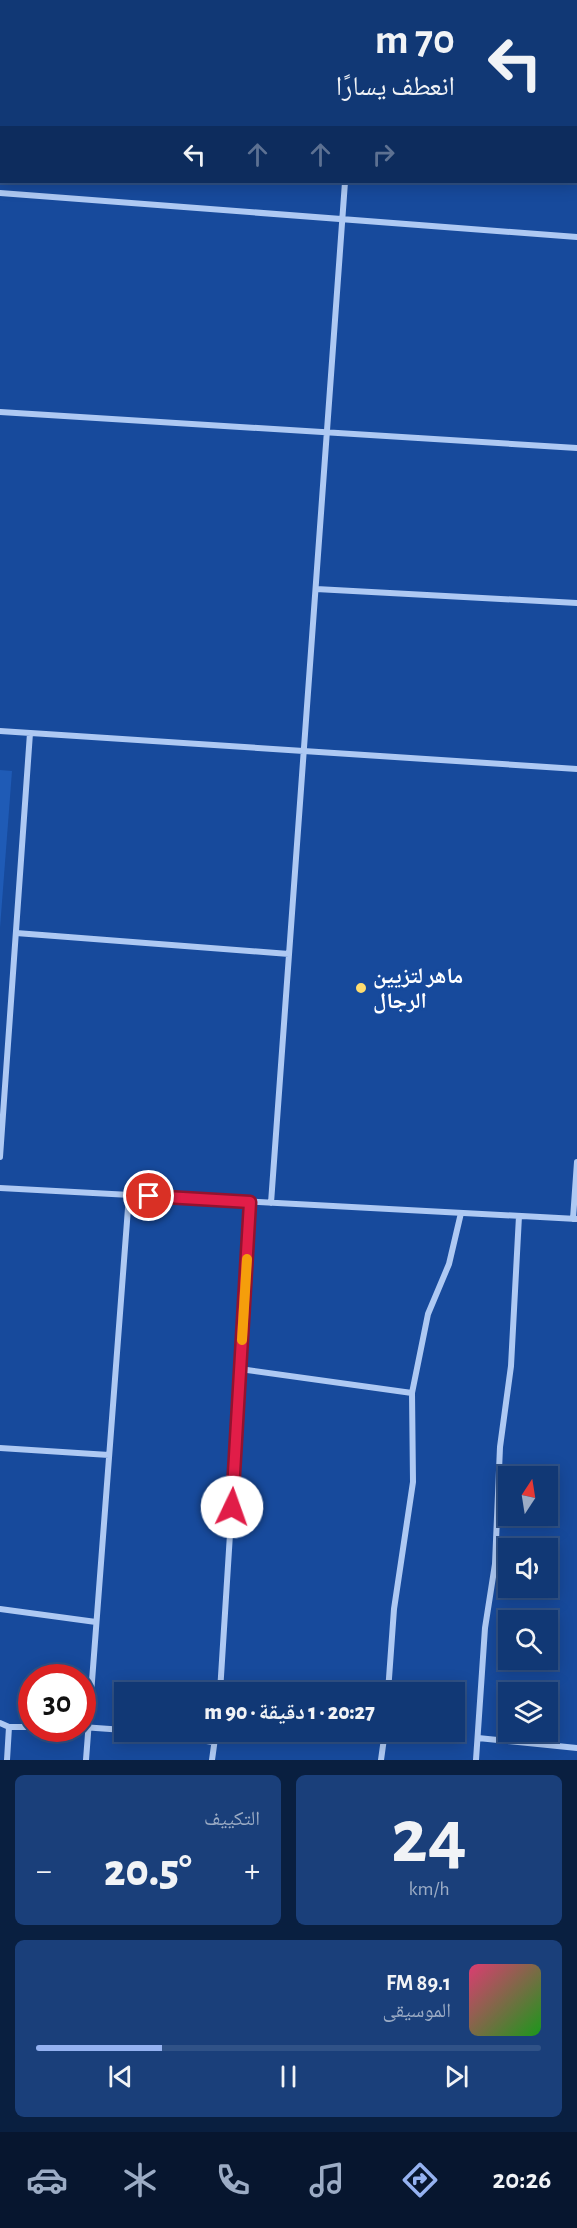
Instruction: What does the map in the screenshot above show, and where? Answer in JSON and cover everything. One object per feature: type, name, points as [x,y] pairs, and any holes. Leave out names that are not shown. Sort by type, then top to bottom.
[{"type":"street","points":[[271,1203],[345,183]]},
{"type":"street","points":[[0,193],[577,237]]},
{"type":"street","points":[[0,412],[577,448]]},
{"type":"street","points":[[316,589],[577,603]]},
{"type":"street","points":[[0,731],[577,769]]},
{"type":"street","points":[[0,1157],[30,733]]},
{"type":"street","points":[[16,933],[289,954]]},
{"type":"street","points":[[0,1188],[575,1219],[577,1162]]},
{"type":"street","points":[[92,1664],[129,1195]]},
{"type":"street","points":[[221,1682],[250,1202]]},
{"type":"street","points":[[389,1682],[394,1609],[413,1482],[412,1393],[428,1314],[448,1264],[460,1213]]},
{"type":"street","points":[[476,1760],[485,1628],[495,1564],[500,1447],[511,1366],[519,1216]]},
{"type":"street","points":[[240,1369],[412,1393]]},
{"type":"street","points":[[0,1448],[109,1455]]},
{"type":"street","points":[[0,1610],[96,1622]]},
{"type":"street","points":[[0,1723],[9,1727],[18,1727]]},
{"type":"street","points":[[7,1760],[9,1727]]},
{"type":"street","points":[[96,1728],[114,1729]]},
{"type":"street","points":[[478,1738],[577,1748]]},
{"type":"street","points":[[85,1742],[86,1760]]},
{"type":"street","points":[[212,1760],[213,1742]]},
{"type":"street","points":[[381,1760],[383,1742]]},
{"type":"shaded area","points":[[0,770],[12,771],[0,928]]},
{"type":"slow traffic","points":[[242,1340],[247,1259]]},
{"type":"place","name":"ماهر لتزيين الرجال","points":[[361,988]]},
{"type":"route","points":[[149,1196],[250,1202],[232,1507]]}]
